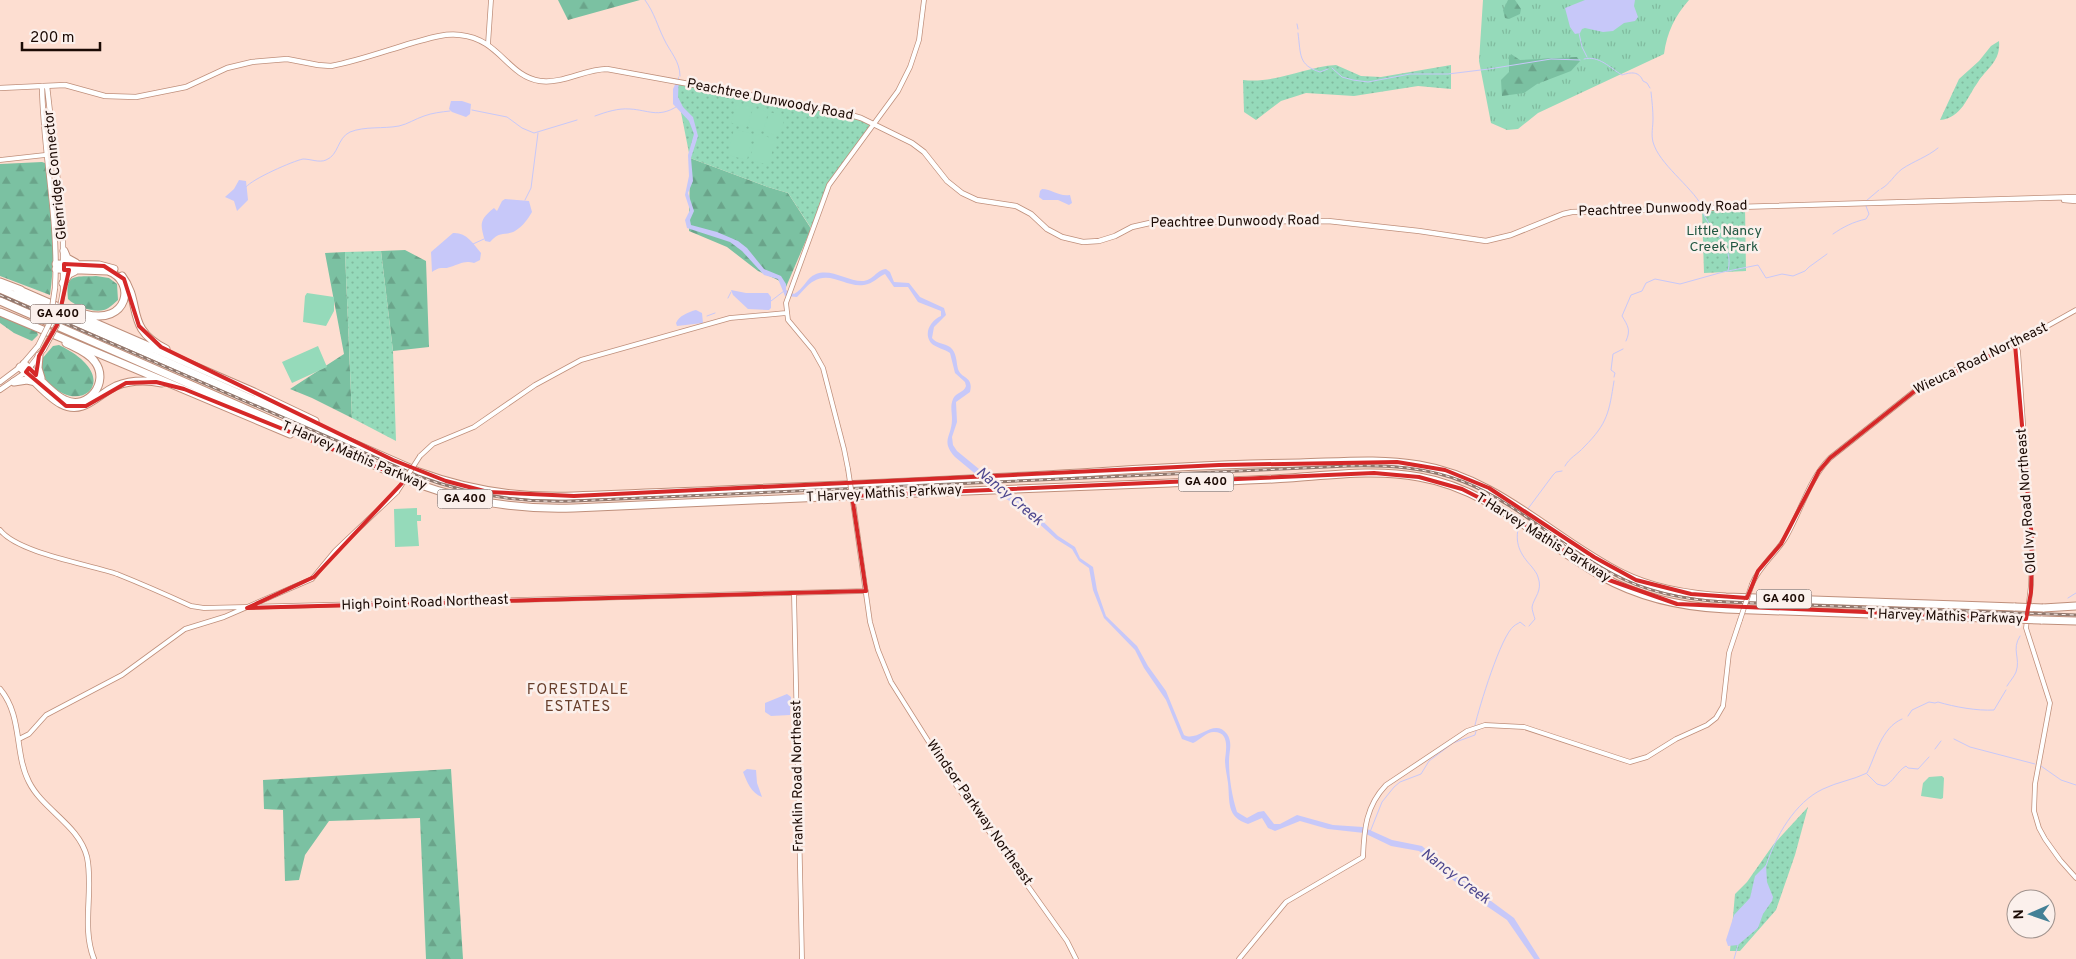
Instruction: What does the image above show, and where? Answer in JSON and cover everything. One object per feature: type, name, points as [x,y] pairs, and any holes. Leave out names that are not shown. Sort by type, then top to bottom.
[{"type":"highway","points":[[64,251],[70,260],[81,268]]},
{"type":"highway","points":[[63,283],[69,274],[81,268],[104,266],[118,271],[127,283],[137,321],[148,337],[162,347],[215,375]]},
{"type":"highway","points":[[17,289],[90,316],[106,316],[116,312],[122,305],[124,289],[118,278],[108,271],[60,267]]},
{"type":"highway","points":[[0,282],[270,399],[394,460]]},
{"type":"highway","name":"T Harvey Mathis Parkway","points":[[0,290],[433,476],[467,487],[503,494],[545,497],[958,479],[1219,465],[1386,461],[1445,470],[1467,478],[1499,494],[1625,575],[1656,587],[1691,594],[1739,598],[2076,608]]},
{"type":"highway","name":"T Harvey Mathis Parkway","points":[[0,303],[11,306],[326,445],[443,493],[486,503],[530,508],[574,508],[1385,473],[1441,482],[1473,494],[1495,505],[1599,574],[1631,590],[1653,598],[1690,606],[1738,610],[2076,621]]},
{"type":"highway","points":[[0,312],[314,443],[326,445]]},
{"type":"highway","points":[[21,320],[88,355],[96,363],[100,372],[100,381],[96,390],[87,399],[80,402],[64,400],[25,368]]},
{"type":"highway","points":[[39,356],[39,381],[57,402],[74,408],[86,406],[112,388],[131,382],[151,381],[184,389]]},
{"type":"highway","points":[[14,382],[39,381]]},
{"type":"main road","name":"Peachtree Dunwoody Road","points":[[0,88],[64,85],[105,96],[136,98],[187,87],[227,68],[252,62],[287,59],[331,66],[436,36],[450,34],[472,37],[488,44],[513,68],[526,76],[540,81],[553,81],[594,70],[607,69],[837,111],[874,124],[919,148],[947,181],[962,193],[977,200],[1016,206],[1031,214],[1055,234],[1083,242],[1106,239],[1132,227],[1154,222],[1285,220],[1328,221],[1370,225],[1486,242],[1511,235],[1568,212],[2076,199]]},
{"type":"main road","name":"Glenridge Connector","points":[[0,390],[14,382],[25,368],[50,322],[55,288],[64,251],[61,200],[45,86]]},
{"type":"main road","name":"Glenridge Connector","points":[[0,382],[25,368],[44,349],[57,325],[63,291],[44,125],[45,86]]},
{"type":"main road","points":[[0,689],[12,708],[23,766],[31,785],[76,836],[87,857],[89,942],[94,959]]},
{"type":"street","points":[[488,44],[491,0]]},
{"type":"street","points":[[19,739],[29,734],[46,715],[122,674],[185,629],[217,620],[247,608],[314,577],[335,551],[397,492],[420,456],[433,444],[474,427],[535,385],[581,360],[730,318],[786,313],[786,300],[829,185],[898,91],[912,63],[919,40],[924,0]]},
{"type":"street","points":[[0,160],[54,154]]},
{"type":"street","name":"Wieuca Road Northeast","points":[[1239,959],[1286,902],[1363,857],[1366,818],[1372,803],[1386,784],[1467,731],[1485,725],[1526,727],[1627,762],[1637,762],[1676,739],[1710,723],[1719,715],[1724,701],[1729,653],[1752,584],[1758,571],[1787,536],[1819,471],[1830,458],[1916,390],[1942,376],[2015,344],[2076,310]]},
{"type":"street","name":"Windsor Parkway Northeast","points":[[786,313],[791,326],[813,350],[823,368],[848,469],[872,632],[891,682],[956,785],[1067,941],[1076,959]]},
{"type":"street","name":"Old Ivy Road Northeast","points":[[2015,344],[2018,351],[2032,550],[2032,585],[2026,628],[2050,703],[2034,784],[2034,811],[2039,828],[2045,839],[2076,878]]},
{"type":"street","name":"High Point Road Northeast","points":[[0,530],[13,542],[56,558],[116,574],[196,607],[247,608],[866,591]]},
{"type":"street","name":"Franklin Road Northeast","points":[[794,594],[802,959]]},
{"type":"highlighted area","points":[[64,264],[104,266],[124,279],[139,326],[161,347],[393,460],[446,481],[488,492],[574,496],[1219,465],[1397,462],[1445,470],[1489,488],[1594,557],[1636,580],[1691,594],[1747,598],[1758,571],[1781,544],[1819,471],[1830,458],[1916,390],[2015,344],[2032,541],[2031,592],[2026,619],[1677,604],[1609,580],[1505,511],[1462,489],[1419,477],[1374,473],[852,496],[866,591],[247,608],[314,577],[406,479],[184,389],[156,382],[126,383],[86,406],[66,406],[26,372],[29,368],[36,375],[39,356],[57,325],[69,270],[64,270]]},
{"type":"green space","points":[[558,0],[640,0],[568,20]]},
{"type":"green space","points":[[1483,0],[1689,0],[1672,25],[1664,54],[1538,113],[1518,129],[1507,130],[1491,123],[1479,61]]},
{"type":"green space","points":[[1508,0],[1515,0],[1521,9],[1520,14],[1509,19],[1505,18],[1503,10]]},
{"type":"green space","points":[[1999,41],[1996,59],[1978,82],[1963,106],[1954,115],[1940,120],[1959,79],[1979,61],[1991,46]]},
{"type":"green space","points":[[1511,54],[1520,60],[1577,57],[1580,61],[1571,71],[1537,84],[1524,93],[1502,96],[1501,80],[1509,72],[1509,58]]},
{"type":"green space","points":[[1336,65],[1361,76],[1381,77],[1451,65],[1451,89],[1418,86],[1354,96],[1306,93],[1281,101],[1256,120],[1244,112],[1243,80],[1267,80],[1324,66]]},
{"type":"green space","points":[[675,82],[817,107],[876,124],[851,155],[823,197],[811,228],[788,193],[690,158]]},
{"type":"green space","points":[[737,103],[752,107],[747,127],[731,123]]},
{"type":"green space","points":[[753,108],[768,112],[763,131],[748,127]]},
{"type":"green space","points":[[769,112],[785,116],[780,136],[764,132]]},
{"type":"green space","points":[[734,129],[753,134],[747,160],[728,155]]},
{"type":"green space","points":[[756,134],[775,139],[769,165],[750,160]]},
{"type":"green space","points":[[690,158],[788,193],[810,227],[810,231],[786,287],[778,280],[758,271],[727,247],[689,231]]},
{"type":"green space","points":[[45,163],[52,212],[53,263],[50,295],[0,276],[0,164]]},
{"type":"green space","name":"Little Nancy Creek Park","points":[[1745,207],[1746,271],[1704,273],[1702,208]]},
{"type":"green space","points":[[405,250],[426,261],[429,347],[393,351],[381,251]]},
{"type":"green space","points":[[381,251],[393,351],[396,441],[352,418],[345,252]]},
{"type":"green space","points":[[345,252],[352,418],[290,389],[344,354],[325,253]]},
{"type":"green space","points":[[96,276],[109,278],[117,284],[118,300],[111,306],[100,311],[90,310],[76,305],[68,299],[68,285],[73,278]]},
{"type":"green space","points":[[307,293],[334,297],[334,311],[326,326],[303,322],[305,296]]},
{"type":"green space","points":[[0,315],[37,332],[38,335],[32,341],[14,333],[0,323]]},
{"type":"green space","points":[[59,345],[79,357],[90,369],[94,380],[91,389],[84,395],[74,396],[62,393],[50,384],[44,376],[41,360],[53,346]]},
{"type":"green space","points":[[318,346],[327,367],[292,383],[282,362]]},
{"type":"green space","points":[[417,508],[417,515],[421,515],[421,521],[417,521],[419,546],[395,547],[394,509]]},
{"type":"green space","points":[[451,769],[463,959],[426,959],[420,818],[329,821],[305,855],[299,880],[285,881],[283,810],[264,809],[263,780]]},
{"type":"green space","points":[[1942,776],[1944,778],[1943,798],[1921,796],[1923,783],[1929,777]]},
{"type":"green space","points":[[1808,807],[1795,855],[1776,910],[1740,951],[1730,951],[1735,894],[1747,882],[1773,845]]},
{"type":"water","points":[[1585,0],[1635,0],[1634,6],[1638,17],[1635,21],[1624,23],[1613,31],[1603,32],[1585,28],[1580,33],[1575,34],[1570,27],[1565,8]]},
{"type":"water","points":[[679,76],[678,97],[683,107],[693,117],[698,136],[691,158],[693,181],[688,193],[694,211],[690,220],[691,225],[717,232],[738,241],[747,248],[764,269],[781,276],[786,284],[786,290],[794,294],[816,274],[827,273],[866,281],[886,269],[890,272],[894,282],[909,283],[920,297],[944,308],[946,315],[934,327],[932,338],[952,349],[958,369],[969,380],[971,387],[970,392],[956,402],[957,422],[952,437],[953,445],[957,451],[1007,492],[1022,501],[1058,536],[1075,547],[1080,558],[1093,567],[1097,590],[1106,616],[1137,646],[1148,666],[1166,691],[1184,735],[1189,737],[1195,736],[1217,728],[1222,729],[1227,734],[1230,744],[1230,780],[1237,812],[1247,818],[1264,811],[1274,824],[1280,824],[1297,815],[1333,825],[1363,827],[1392,840],[1422,846],[1445,867],[1514,918],[1540,959],[1534,959],[1507,920],[1440,870],[1419,851],[1391,846],[1364,833],[1328,829],[1300,821],[1275,831],[1268,828],[1262,818],[1248,824],[1236,817],[1230,808],[1229,802],[1225,763],[1226,742],[1223,735],[1211,732],[1193,743],[1182,739],[1166,700],[1144,668],[1135,650],[1104,618],[1093,590],[1089,568],[1079,561],[1072,549],[1056,539],[1026,512],[1002,496],[955,457],[948,446],[947,442],[952,425],[952,402],[954,397],[964,390],[966,386],[965,382],[955,373],[950,353],[933,345],[929,339],[929,327],[934,320],[941,316],[941,311],[918,302],[908,287],[894,287],[885,274],[864,285],[820,278],[810,284],[797,297],[785,296],[778,279],[764,275],[742,251],[730,242],[687,228],[685,220],[690,210],[685,195],[689,176],[688,155],[694,134],[689,121],[673,104],[673,89]]},
{"type":"water","points":[[451,101],[462,101],[471,104],[470,114],[466,117],[452,112],[449,109]]},
{"type":"water","points":[[239,180],[246,181],[248,200],[237,211],[234,201],[225,197],[234,189]]},
{"type":"water","points":[[1042,189],[1062,195],[1070,195],[1072,203],[1069,205],[1058,200],[1043,200],[1039,197]]},
{"type":"water","points":[[505,199],[529,201],[532,212],[515,231],[497,236],[490,242],[485,241],[482,230],[483,219],[494,208],[497,211]]},
{"type":"water","points":[[453,233],[462,234],[472,242],[481,253],[480,260],[474,263],[465,262],[447,268],[440,268],[432,272],[431,252]]},
{"type":"water","points":[[731,290],[746,293],[768,293],[771,297],[771,308],[769,310],[748,309],[733,295]]},
{"type":"water","points":[[696,310],[702,313],[703,323],[677,326],[677,321],[682,316]]},
{"type":"water","points":[[787,694],[791,697],[790,715],[771,716],[765,712],[765,703]]},
{"type":"water","points":[[747,769],[756,770],[757,783],[762,797],[752,790],[748,783],[743,772]]},
{"type":"water","points":[[1766,865],[1767,882],[1773,897],[1772,901],[1763,914],[1758,928],[1738,945],[1728,946],[1726,940],[1734,915],[1750,898],[1755,876]]},
{"type":"waterway","name":"Nancy Creek","points":[[645,0],[654,15],[666,44],[677,61],[680,76]]},
{"type":"waterway","points":[[1297,24],[1298,29]]},
{"type":"waterway","points":[[1298,33],[1300,53],[1304,62],[1320,72],[1328,69]]},
{"type":"waterway","points":[[1579,33],[1582,47],[1587,57]]},
{"type":"waterway","points":[[1332,68],[1342,77],[1368,82],[1410,74],[1448,74],[1551,59],[1580,60]]},
{"type":"waterway","points":[[1584,59],[1599,60],[1622,75],[1637,74],[1650,88]]},
{"type":"waterway","points":[[1651,92],[1652,136],[1656,150],[1702,206]]},
{"type":"waterway","points":[[595,116],[621,109],[658,113],[676,107]]},
{"type":"waterway","points":[[472,110],[507,117],[522,128],[534,133],[577,120]]},
{"type":"waterway","points":[[246,187],[264,175],[298,160],[323,161],[330,158],[343,138],[350,132],[362,129],[399,126],[427,115],[450,111]]},
{"type":"waterway","points":[[525,200],[531,188],[538,133]]},
{"type":"waterway","points":[[1881,189],[1902,169],[1938,148]]},
{"type":"waterway","points":[[1866,201],[1879,190]]},
{"type":"waterway","points":[[1833,234],[1848,225],[1866,219],[1869,214],[1866,206]]},
{"type":"waterway","points":[[1702,210],[1705,218],[1725,245],[1729,261],[1728,271]]},
{"type":"waterway","points":[[473,244],[484,239]]},
{"type":"waterway","points":[[1626,341],[1628,328],[1622,316],[1631,295],[1642,291],[1646,283],[1655,279],[1680,284],[1758,265],[1766,278],[1782,274],[1793,276],[1805,271],[1827,254]]},
{"type":"waterway","points":[[771,301],[784,291]]},
{"type":"waterway","points":[[728,298],[731,292]]},
{"type":"waterway","points":[[707,316],[715,313]]},
{"type":"waterway","points":[[1614,377],[1615,373],[1611,370],[1613,354],[1623,349]]},
{"type":"waterway","points":[[1565,466],[1592,439],[1603,424],[1609,409],[1614,381]]},
{"type":"waterway","points":[[1527,510],[1553,475],[1556,472],[1562,471]]},
{"type":"waterway","points":[[1519,525],[1517,537],[1519,548],[1538,576],[1539,582],[1539,590],[1532,607],[1535,619],[1529,626]]},
{"type":"waterway","points":[[2068,598],[2076,593]]},
{"type":"waterway","points":[[1475,725],[1491,672],[1503,643],[1515,625],[1520,622],[1525,626]]},
{"type":"waterway","points":[[2007,686],[2016,672],[2016,646],[2020,636]]},
{"type":"waterway","points":[[1908,716],[1912,710],[1929,702],[1973,709],[1994,710],[2006,690]]},
{"type":"waterway","points":[[1766,866],[1781,832],[1795,811],[1804,802],[1823,789],[1867,773],[1884,735],[1895,723],[1902,719]]},
{"type":"waterway","points":[[1370,832],[1382,802],[1394,787],[1400,782],[1421,774],[1429,761],[1453,743],[1475,735],[1476,731]]},
{"type":"waterway","points":[[1954,739],[1970,747],[2035,764]]},
{"type":"waterway","points":[[1935,749],[1941,741]]},
{"type":"waterway","points":[[1867,774],[1877,784],[1884,786],[1906,766],[1918,769],[1929,757]]},
{"type":"waterway","points":[[2041,766],[2061,780],[2076,785]]},
{"type":"waterway","points":[[1734,959],[1738,945]]},
{"type":"railway","points":[[0,295],[418,476],[437,483],[494,496],[534,501],[574,501],[1348,466],[1407,468],[1450,477],[1484,491],[1522,514],[1594,563],[1626,581],[1654,591],[1726,602],[2076,615]]},
{"type":"district","name":"FORESTDALE ESTATES","points":[[578,698]]}]
